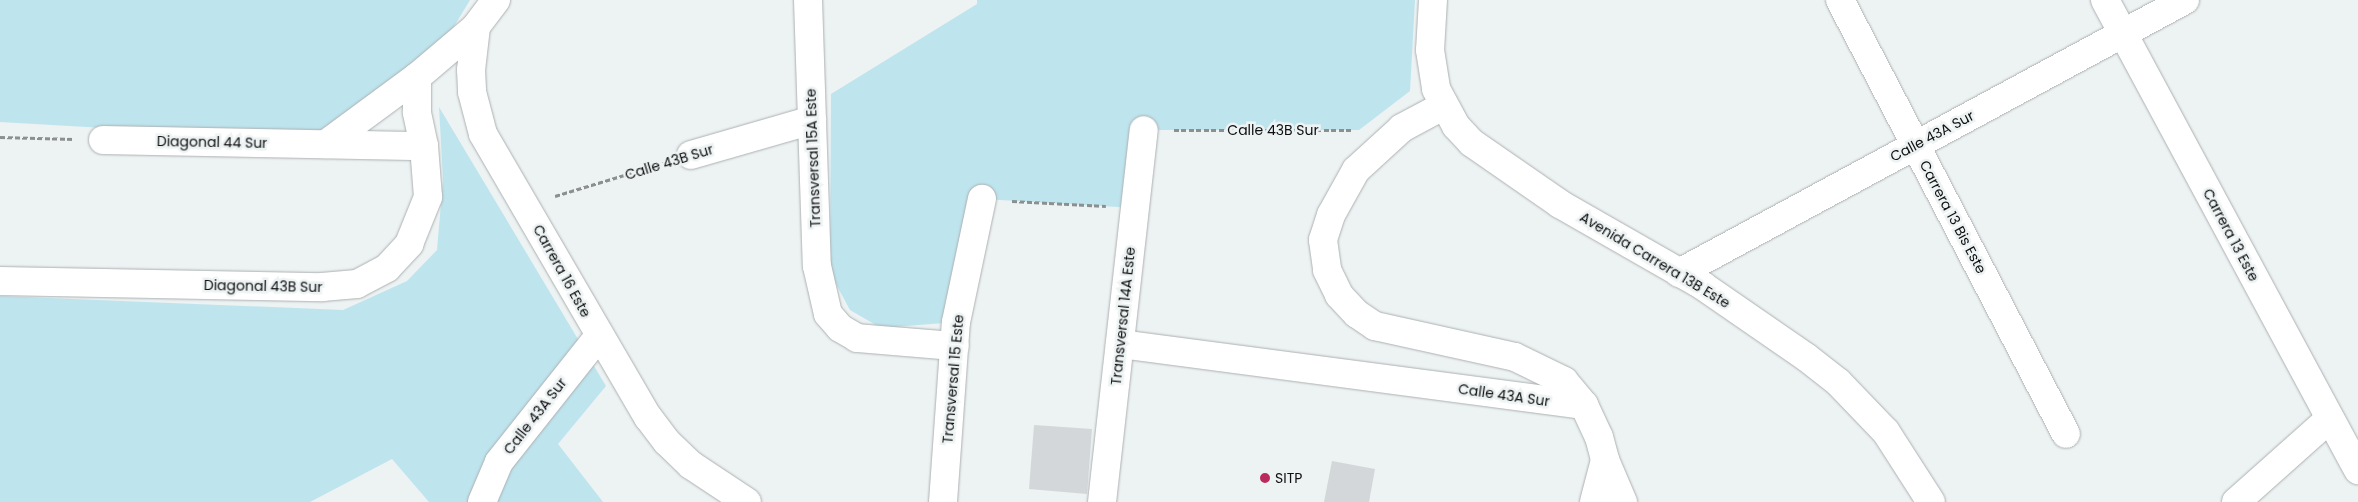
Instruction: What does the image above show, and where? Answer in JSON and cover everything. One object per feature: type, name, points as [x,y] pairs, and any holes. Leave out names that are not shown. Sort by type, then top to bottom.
[{"type":"street","name":"Carrera 16 Este","points":[[496,0],[476,27],[470,70],[476,113],[483,134],[526,205],[599,336],[667,442],[709,479],[747,502]]},
{"type":"street","name":"Transversal 15A Este","points":[[808,0],[817,266],[828,314],[840,328],[857,338],[955,346]]},
{"type":"street","name":"Avenida Carrera 13B Este","points":[[1433,0],[1430,25],[1432,73],[1443,106],[1456,126],[1494,160],[1560,204],[1711,291],[1838,382],[1886,432],[1931,502]]},
{"type":"street","name":"Carrera 13 Bis Este","points":[[1840,0],[2066,434]]},
{"type":"street","name":"Carrera 13 Este","points":[[2105,0],[2358,470]]},
{"type":"street","name":"Calle 43A Sur","points":[[1679,273],[2185,0]]},
{"type":"street","points":[[326,144],[417,77],[476,27]]},
{"type":"street","name":"Diagonal 43B Sur","points":[[0,281],[322,287],[357,284],[387,268],[409,244],[420,223],[428,197],[424,146],[417,112],[417,77]]},
{"type":"street","name":"Calle 43A Sur","points":[[1443,106],[1402,128],[1356,170],[1342,191],[1323,240],[1327,270],[1339,295],[1357,314],[1375,326],[1400,334],[1515,357],[1564,381],[1584,406]]},
{"type":"street","name":"Calle 43B Sur","points":[[691,155],[812,120]]},
{"type":"street","name":"Transversal 14A Este","points":[[1102,502],[1144,130]]},
{"type":"street","name":"Diagonal 44 Sur","points":[[103,140],[424,146]]},
{"type":"street","name":"Transversal 15 Este","points":[[943,502],[956,322],[982,199]]},
{"type":"street","name":"Calle 43A Sur","points":[[482,502],[499,462],[599,336]]},
{"type":"street","name":"Calle 43A Sur","points":[[1120,344],[1584,406]]},
{"type":"street","points":[[1584,406],[1599,437],[1605,460],[1623,502]]},
{"type":"street","points":[[2236,502],[2329,419]]},
{"type":"street","points":[[1594,502],[1605,460]]},
{"type":"path","name":"Calle 43B Sur","points":[[1144,130],[1402,128]]},
{"type":"path","points":[[0,137],[103,140]]},
{"type":"path","name":"Calle 43B Sur","points":[[526,205],[691,155]]},
{"type":"path","points":[[982,199],[1135,208]]},
{"type":"shaded area","points":[[0,0],[470,0],[438,53],[327,141],[0,122]]},
{"type":"shaded area","points":[[977,0],[1415,0],[1410,91],[1359,130],[1144,130],[1135,208],[982,199],[956,322],[881,328],[850,310],[830,273],[831,94],[977,4]]},
{"type":"shaded area","points":[[439,107],[606,386],[558,444],[603,502],[429,502],[392,459],[310,502],[0,502],[0,296],[343,310],[407,281],[437,250],[443,180]]},
{"type":"building","points":[[1034,425],[1092,429],[1087,494],[1029,489]]},
{"type":"building","points":[[1332,461],[1375,469],[1369,502],[1324,502]]},
{"type":"place","name":"SITP","points":[[1265,478]]}]
